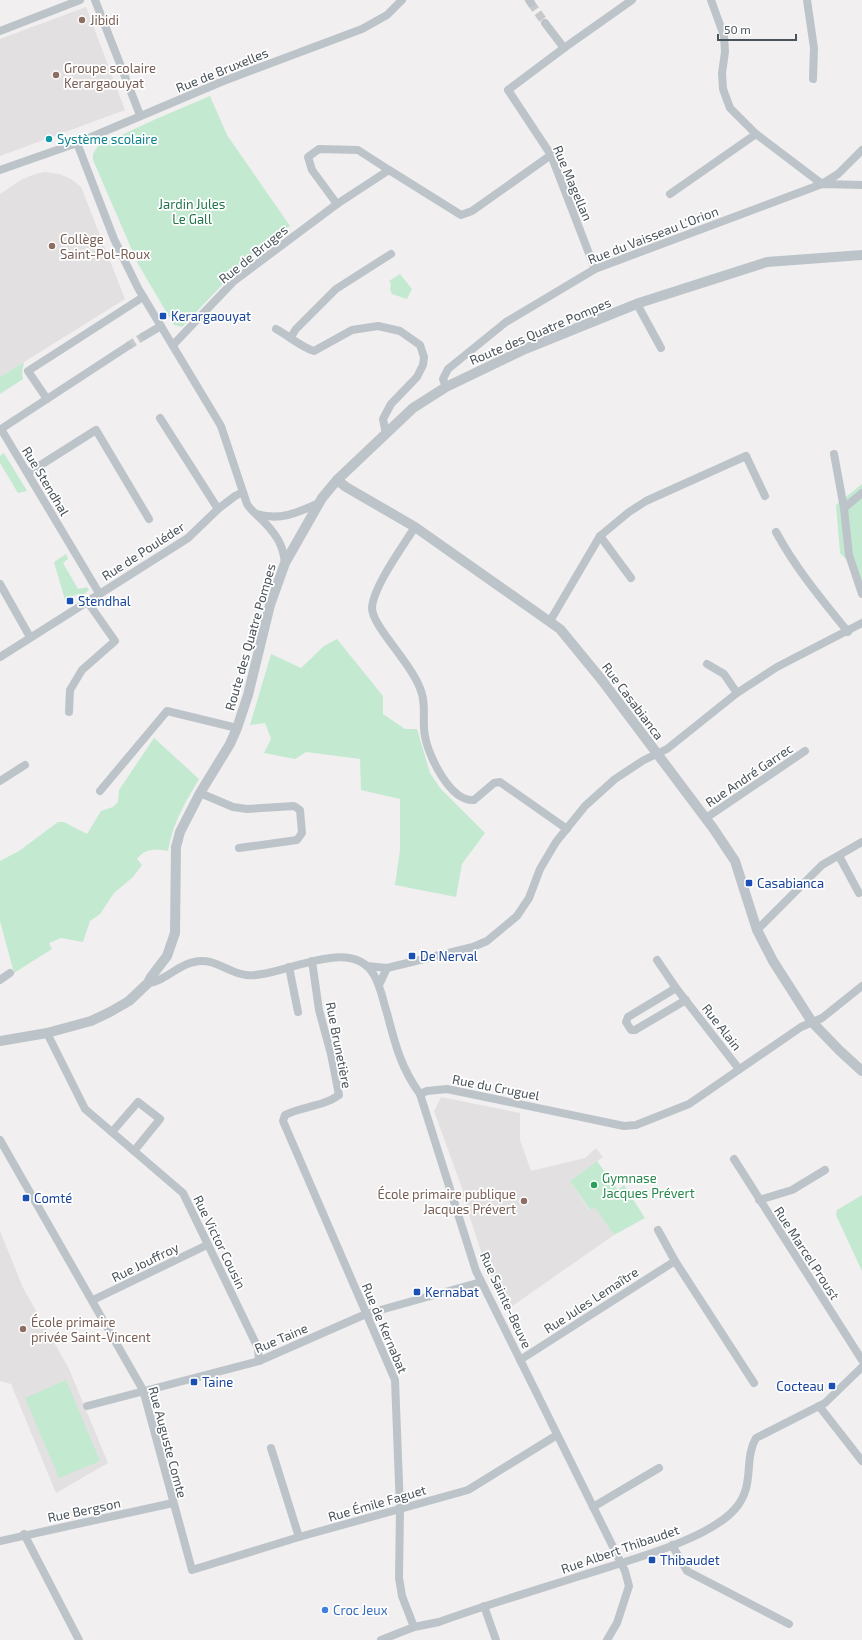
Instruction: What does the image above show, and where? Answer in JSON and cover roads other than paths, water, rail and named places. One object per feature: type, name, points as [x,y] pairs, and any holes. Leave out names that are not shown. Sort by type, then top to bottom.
[{"type":"street","points":[[0,31],[80,0]]},
{"type":"street","points":[[95,0],[140,115]]},
{"type":"street","name":"Rue de Bruxelles","points":[[0,170],[77,143],[140,115],[221,82],[362,29],[387,15],[402,0]]},
{"type":"street","points":[[545,23],[564,48],[632,0]]},
{"type":"street","points":[[711,0],[724,36],[725,52],[722,73],[723,89],[730,108],[756,134],[822,184],[838,174],[862,150]]},
{"type":"street","points":[[807,0],[814,48],[813,79]]},
{"type":"street","name":"Rue Magellan","points":[[564,48],[508,90],[551,155],[595,269]]},
{"type":"street","points":[[670,194],[756,134]]},
{"type":"street","points":[[77,143],[114,239],[143,297],[221,426],[247,504],[254,514],[266,523],[278,539],[283,547],[285,563]]},
{"type":"street","points":[[336,204],[312,170],[308,157],[319,149],[358,150],[461,215],[472,211],[551,155]]},
{"type":"street","name":"Rue de Bruges","points":[[173,345],[234,281],[336,204],[388,170]]},
{"type":"street","name":"Rue du Vaisseau L'Orion","points":[[446,387],[443,379],[448,369],[506,322],[595,269],[822,184],[862,186]]},
{"type":"street","points":[[291,337],[296,329],[336,289],[391,254]]},
{"type":"street","name":"Route des Quatre Pompes","points":[[0,1040],[46,1033],[91,1020],[110,1012],[129,1001],[148,983],[151,976],[167,956],[175,933],[176,847],[180,832],[200,793],[230,744],[237,728],[248,695],[270,605],[285,563],[317,504],[337,480],[413,408],[446,387],[525,349],[637,304],[767,262],[862,255]]},
{"type":"street","points":[[47,399],[28,371],[143,297]]},
{"type":"street","points":[[637,304],[661,348]]},
{"type":"street","points":[[144,336],[161,326]]},
{"type":"street","points":[[276,329],[314,352],[352,330],[378,326],[400,331],[420,345],[424,357],[423,365],[417,377],[391,404],[383,419],[386,434]]},
{"type":"street","name":"Rue Stendhal","points":[[99,593],[1,429],[128,346]]},
{"type":"street","points":[[160,418],[218,509]]},
{"type":"street","points":[[28,473],[96,430],[149,519]]},
{"type":"street","points":[[834,454],[844,508],[849,555],[862,594]]},
{"type":"street","points":[[550,621],[600,536],[629,512],[646,501],[746,456],[765,496]]},
{"type":"street","name":"Rue Casabianca","points":[[337,480],[346,487],[415,527],[560,629],[601,679],[706,818],[735,861],[763,945],[812,1022],[838,1050],[862,1071]]},
{"type":"street","name":"Rue de Pouléder","points":[[0,657],[86,601],[188,538],[218,509],[243,492]]},
{"type":"street","points":[[844,508],[862,493]]},
{"type":"street","points":[[254,514],[266,517],[293,515],[317,504]]},
{"type":"street","points":[[415,527],[377,589],[372,609],[374,618],[402,656],[422,692],[424,705],[424,735],[430,754],[451,788],[463,798],[474,800],[494,783],[500,782],[567,828]]},
{"type":"street","points":[[776,532],[786,550],[811,586],[848,632]]},
{"type":"street","points":[[600,536],[631,578]]},
{"type":"street","points":[[0,584],[30,637]]},
{"type":"street","points":[[69,712],[70,690],[82,670],[115,640],[86,601]]},
{"type":"street","points":[[148,983],[159,981],[193,962],[207,960],[245,975],[256,975],[312,961],[334,958],[348,958],[367,966],[387,968],[474,947],[487,941],[500,932],[517,916],[529,898],[540,869],[556,842],[585,806],[615,779],[667,749],[737,693],[777,667],[848,632],[862,623]]},
{"type":"street","points":[[707,664],[724,674],[737,693]]},
{"type":"street","points":[[100,791],[168,711],[237,728]]},
{"type":"street","name":"Rue André Garrec","points":[[706,818],[805,751]]},
{"type":"street","points":[[0,782],[25,765]]},
{"type":"street","points":[[200,793],[233,807],[247,809],[294,806],[300,810],[302,833],[298,840],[239,848]]},
{"type":"street","points":[[757,930],[822,865],[862,842]]},
{"type":"street","points":[[839,856],[859,893]]},
{"type":"street","name":"Rue Alain","points":[[657,960],[676,988],[739,1068]]},
{"type":"street","name":"Rue Brunetière","points":[[283,1121],[285,1115],[292,1111],[330,1101],[339,1095],[331,1054],[319,1010],[312,961]]},
{"type":"street","points":[[367,966],[379,985],[398,1055],[408,1077],[420,1094]]},
{"type":"street","points":[[289,967],[298,1012]]},
{"type":"street","points":[[379,985],[387,968]]},
{"type":"street","points":[[0,980],[10,973]]},
{"type":"street","name":"Rue du Cruguel","points":[[420,1094],[427,1091],[447,1089],[624,1126],[636,1125],[680,1108],[801,1027],[822,1018],[862,986]]},
{"type":"street","name":"Rue Alain","points":[[676,988],[628,1017],[626,1022],[631,1030],[635,1030],[686,1000]]},
{"type":"street","name":"Rue Victor Cousin","points":[[46,1033],[85,1109],[183,1193],[258,1348],[259,1361]]},
{"type":"street","name":"Rue Sainte-Beuve","points":[[420,1094],[481,1282],[625,1571],[629,1586],[617,1623],[607,1640]]},
{"type":"street","points":[[112,1132],[138,1102],[160,1119],[134,1151]]},
{"type":"street","name":"Rue de Kernabat","points":[[283,1121],[395,1380],[400,1509],[399,1578],[402,1596],[414,1627]]},
{"type":"street","name":"Rue Auguste Comte","points":[[0,1140],[93,1300],[143,1390],[192,1570]]},
{"type":"street","name":"Rue Marcel Proust","points":[[734,1159],[862,1360]]},
{"type":"street","points":[[759,1200],[792,1190],[826,1170]]},
{"type":"street","points":[[658,1230],[675,1261],[754,1384]]},
{"type":"street","name":"Rue Jouffroy","points":[[93,1300],[207,1245]]},
{"type":"street","name":"Rue Jules Lemaître","points":[[520,1360],[675,1261]]},
{"type":"street","name":"Rue Taine","points":[[87,1406],[143,1390],[259,1361],[366,1314],[481,1282]]},
{"type":"street","name":"Rue Albert Thibaudet","points":[[381,1640],[414,1627],[439,1622],[672,1545],[723,1520],[744,1496],[748,1482],[752,1445],[756,1438],[825,1403],[862,1366]]},
{"type":"street","points":[[819,1406],[862,1461]]},
{"type":"street","name":"Rue Émile Faguet","points":[[192,1570],[299,1537],[468,1490],[556,1435]]},
{"type":"street","points":[[271,1448],[299,1537]]},
{"type":"street","points":[[593,1507],[659,1468]]},
{"type":"street","name":"Rue Bergson","points":[[0,1540],[173,1503]]},
{"type":"street","points":[[24,1534],[79,1640]]},
{"type":"street","points":[[672,1545],[687,1572],[789,1624]]},
{"type":"street","points":[[484,1606],[496,1640]]},
{"type":"tunnel","points":[[531,3],[545,23]]},
{"type":"tunnel","points":[[128,346],[144,336]]},
{"type":"place","name":"Jibidi","points":[[82,20]]},
{"type":"place","name":"Groupe scolaire Kerargaouyat","points":[[56,75]]},
{"type":"place","name":"Système scolaire","points":[[49,139]]},
{"type":"place","name":"Collège Saint-Pol-Roux","points":[[52,246]]},
{"type":"place","name":"Kerargaouyat","points":[[163,316]]},
{"type":"place","name":"Stendhal","points":[[70,601]]},
{"type":"place","name":"Casabianca","points":[[749,883]]},
{"type":"place","name":"De Nerval","points":[[412,956]]},
{"type":"place","name":"Gymnase Jacques Prévert","points":[[594,1185]]},
{"type":"place","name":"Comté","points":[[26,1198]]},
{"type":"place","name":"École primaire publique Jacques Prévert","points":[[524,1201]]},
{"type":"place","name":"Kernabat","points":[[417,1292]]},
{"type":"place","name":"École primaire privée Saint-Vincent","points":[[23,1329]]},
{"type":"place","name":"Taine","points":[[194,1382]]},
{"type":"place","name":"Cocteau","points":[[832,1386]]},
{"type":"place","name":"Thibaudet","points":[[652,1560]]},
{"type":"place","name":"Croc Jeux","points":[[325,1610]]},
{"type":"park label","name":"Jardin Jules Le Gall","points":[[192,212]]}]
